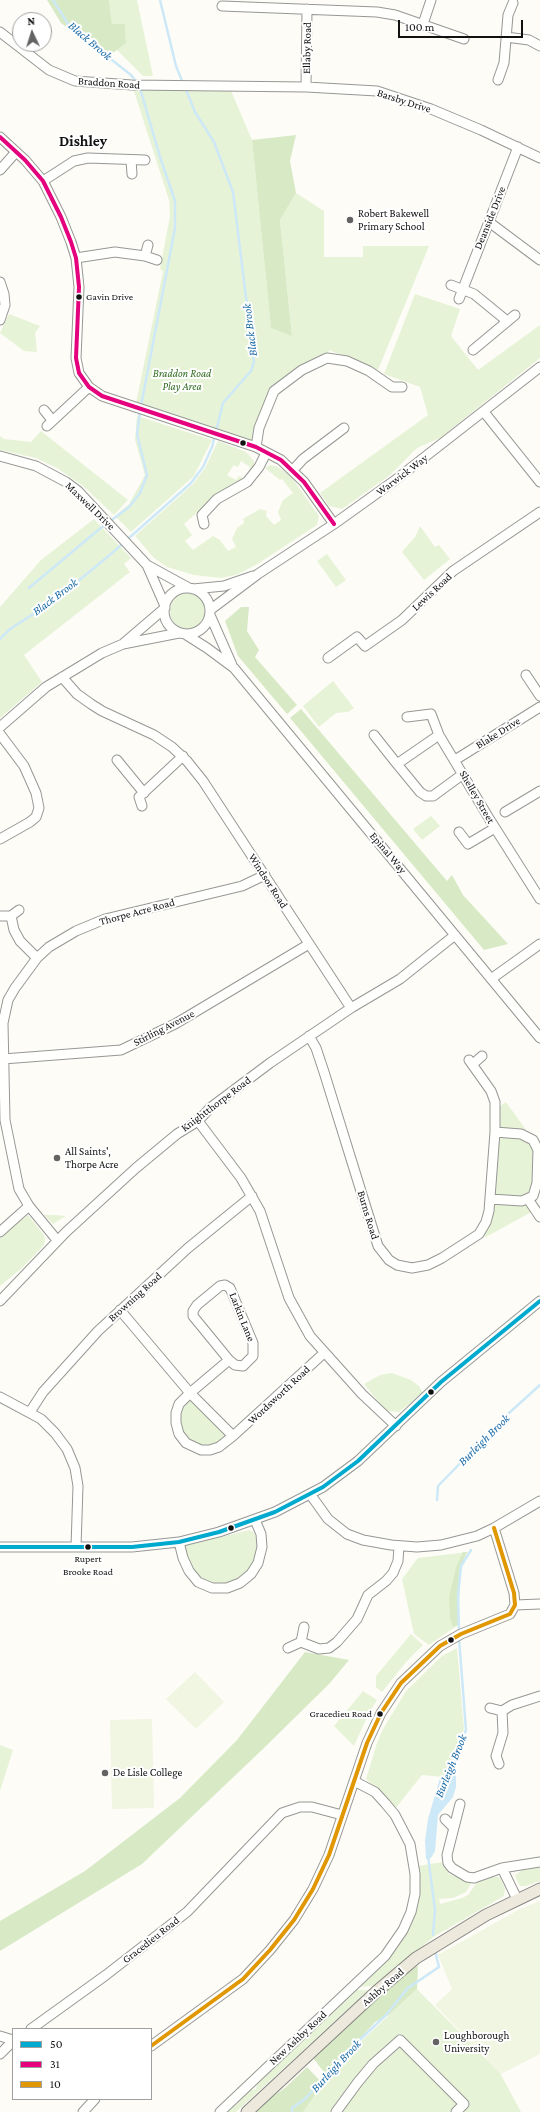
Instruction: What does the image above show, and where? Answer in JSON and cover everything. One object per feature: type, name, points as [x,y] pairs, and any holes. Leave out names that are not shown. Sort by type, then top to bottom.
[{"type":"main road","name":"Ashby Road","points":[[247,2112],[377,1991],[430,1948],[517,1899],[540,1889]]},
{"type":"street","points":[[351,0],[351,10]]},
{"type":"street","points":[[422,24],[431,0]]},
{"type":"street","points":[[502,77],[508,15],[513,3]]},
{"type":"street","points":[[228,9],[275,4],[307,9],[351,10],[395,15],[422,24],[456,30],[464,39]]},
{"type":"street","name":"Ellaby Road","points":[[306,87],[307,9]]},
{"type":"street","name":"Braddon Road","points":[[2,36],[49,70],[66,78],[86,82],[162,85]]},
{"type":"street","points":[[506,37],[529,40],[540,46]]},
{"type":"street","name":"Barsby Drive","points":[[162,85],[215,86],[258,82],[306,87],[364,89],[396,96],[462,121],[540,158]]},
{"type":"street","points":[[0,137],[43,181],[66,229],[76,258],[79,297],[76,358],[80,373],[89,387],[102,396],[146,412],[256,447],[281,460],[293,470],[334,524]]},
{"type":"street","name":"Deanside Drive","points":[[459,299],[518,147]]},
{"type":"street","points":[[0,170],[16,152]]},
{"type":"street","points":[[43,181],[74,161],[88,158],[145,160]]},
{"type":"street","points":[[131,160],[132,174]]},
{"type":"street","points":[[489,222],[540,260]]},
{"type":"street","points":[[145,256],[148,245]]},
{"type":"street","points":[[76,258],[116,252],[145,256],[157,260]]},
{"type":"street","points":[[0,282],[4,294],[4,306],[0,320]]},
{"type":"street","points":[[451,285],[474,294],[499,312],[507,322]]},
{"type":"street","points":[[473,350],[515,315]]},
{"type":"street","points":[[256,447],[259,428],[274,391],[302,370],[327,358],[347,361],[392,387],[402,387]]},
{"type":"street","name":"Warwick Way","points":[[210,613],[258,574],[334,524],[409,470],[540,367]]},
{"type":"street","points":[[44,410],[49,423],[89,387]]},
{"type":"street","points":[[484,412],[540,482]]},
{"type":"street","points":[[293,470],[303,459],[344,428]]},
{"type":"street","points":[[204,524],[202,516],[217,499],[246,482],[259,467],[266,453]]},
{"type":"street","name":"Maxwell Drive","points":[[0,456],[36,466],[66,482],[78,491],[147,565],[190,589]]},
{"type":"street","name":"Lewis Road","points":[[328,658],[357,637],[365,646],[402,620],[453,571],[540,512]]},
{"type":"street","name":"Maxwell Drive","points":[[147,565],[165,607]]},
{"type":"street","name":"Warwick Way","points":[[190,589],[224,586],[258,574]]},
{"type":"street","points":[[0,727],[40,692],[102,652],[123,644],[182,634],[192,634],[204,628],[210,613],[208,601],[204,595],[190,589],[174,593],[165,607],[123,644]]},
{"type":"street","points":[[165,607],[166,620],[174,630],[182,634]]},
{"type":"street","name":"Epinal Way","points":[[210,613],[234,668]]},
{"type":"street","name":"Epinal Way","points":[[182,634],[207,648],[234,668],[540,1038]]},
{"type":"street","points":[[526,675],[540,696]]},
{"type":"street","name":"Windsor Road","points":[[62,677],[77,694],[102,711],[154,735],[183,756],[204,781],[308,944],[351,1008]]},
{"type":"street","name":"Blake Drive","points":[[455,760],[540,707]]},
{"type":"street","name":"Shelley Street","points":[[407,717],[431,714],[439,735],[540,899]]},
{"type":"street","points":[[0,734],[24,766],[36,793],[39,808],[36,817],[0,839]]},
{"type":"street","points":[[374,735],[420,792],[426,796],[433,796],[463,774]]},
{"type":"street","points":[[397,764],[439,735]]},
{"type":"street","points":[[117,760],[140,799],[183,756]]},
{"type":"street","points":[[505,812],[540,791]]},
{"type":"street","points":[[459,832],[468,844],[495,828]]},
{"type":"street","name":"Thorpe Acre Road","points":[[57,1240],[29,1206],[19,1188],[6,1120],[2,1011],[15,988],[37,958],[66,937],[105,919],[242,886],[265,875]]},
{"type":"street","points":[[1,916],[11,916],[19,910]]},
{"type":"street","points":[[11,916],[14,930],[20,941],[37,958]]},
{"type":"street","name":"Knightthorpe Road","points":[[0,1301],[57,1240],[136,1168],[177,1134],[198,1120],[210,1108],[309,1036],[351,1008],[400,980],[455,935]]},
{"type":"street","name":"Stirling Avenue","points":[[3,1059],[121,1050],[175,1024],[308,944]]},
{"type":"street","points":[[491,979],[540,944]]},
{"type":"street","name":"Burns Road","points":[[309,1036],[316,1048],[324,1072],[378,1246],[389,1260],[396,1265],[412,1268],[428,1265],[442,1258],[478,1234],[486,1222],[490,1199],[495,1132],[494,1096],[471,1062],[482,1056]]},
{"type":"street","points":[[198,1120],[252,1196],[266,1227],[289,1298],[303,1325],[324,1354],[396,1426]]},
{"type":"street","points":[[490,1199],[515,1201],[528,1199],[533,1196],[537,1184],[537,1145],[533,1140],[521,1134],[495,1132]]},
{"type":"street","name":"Browning Road","points":[[30,1412],[43,1392],[98,1331],[188,1248],[252,1196]]},
{"type":"street","points":[[528,1199],[540,1216]]},
{"type":"street","points":[[0,1232],[29,1206]]},
{"type":"street","name":"Larkin Lane","points":[[225,1285],[230,1288],[254,1350],[253,1356],[243,1366],[235,1365],[229,1360],[193,1316],[193,1311],[197,1305],[220,1286],[225,1285]]},
{"type":"street","points":[[0,1547],[132,1547],[179,1542],[255,1520],[310,1494],[358,1461],[441,1382],[540,1301]]},
{"type":"street","points":[[120,1310],[190,1393],[234,1436]]},
{"type":"street","name":"Wordsworth Road","points":[[190,1393],[179,1404],[176,1413],[176,1424],[179,1434],[186,1443],[192,1447],[210,1450],[219,1447],[234,1436],[324,1354]]},
{"type":"street","points":[[190,1393],[229,1360]]},
{"type":"street","points":[[0,1397],[30,1412],[55,1433],[72,1458],[78,1486],[76,1546]]},
{"type":"street","points":[[310,1494],[328,1519],[347,1534],[363,1540],[398,1546],[417,1547],[463,1541],[494,1528],[540,1501]]},
{"type":"street","points":[[179,1542],[183,1558],[189,1572],[198,1582],[212,1588],[227,1588],[240,1583],[251,1574],[258,1563],[262,1547],[261,1534],[255,1520]]},
{"type":"street","points":[[152,2045],[243,1979],[270,1950],[294,1920],[313,1889],[329,1855],[367,1743],[390,1699],[414,1669],[433,1651],[459,1636],[510,1614],[515,1605],[512,1585],[494,1528]]},
{"type":"street","points":[[288,1648],[302,1642],[318,1649],[329,1648],[337,1642],[357,1619],[368,1595],[386,1581],[393,1573],[398,1561],[398,1546]]},
{"type":"street","points":[[515,1605],[540,1604]]},
{"type":"street","points":[[302,1642],[304,1627]]},
{"type":"street","points":[[490,1708],[502,1711],[512,1705],[540,1696]]},
{"type":"street","points":[[494,1760],[502,1733],[502,1711]]},
{"type":"street","name":"New Ashby Road","points":[[220,2112],[376,1964],[394,1944],[412,1909],[415,1894],[413,1858],[410,1844],[395,1815],[375,1792],[354,1780]]},
{"type":"street","points":[[460,1804],[447,1854],[448,1863],[452,1868],[467,1877],[474,1878],[502,1868],[540,1862]]},
{"type":"street","name":"Gracedieu Road","points":[[32,2028],[143,1948],[187,1912],[282,1813],[300,1807],[312,1807],[342,1815]]},
{"type":"street","points":[[445,1819],[453,1827]]},
{"type":"street","points":[[502,1868],[517,1899]]},
{"type":"street","points":[[0,2036],[12,2040]]},
{"type":"street","points":[[336,2112],[373,2064],[400,2040],[464,2104],[456,2112]]},
{"type":"street","points":[[0,2054],[12,2041]]},
{"type":"street","points":[[83,2112],[94,2100]]},
{"type":"green space","points":[[47,0],[109,0],[112,24],[125,24],[126,43],[106,58],[61,23]]},
{"type":"green space","points":[[109,0],[137,0],[153,76],[143,76],[116,49],[126,42],[125,25],[112,25]]},
{"type":"green space","name":"Braddon Road Play Area","points":[[132,85],[229,86],[252,140],[271,328],[292,335],[280,220],[296,193],[324,211],[324,257],[363,257],[363,246],[429,246],[378,370],[329,350],[327,358],[274,391],[256,447],[135,408],[163,271],[160,269],[170,216],[169,200]]},
{"type":"green space","points":[[296,135],[290,161],[296,193],[280,220],[292,336],[271,328],[252,140]]},
{"type":"green space","points":[[415,294],[460,309],[451,336],[478,370],[540,325],[540,358],[440,438],[417,448],[390,475],[342,509],[329,506],[320,493],[428,415],[420,387],[384,374]]},
{"type":"green space","points":[[9,314],[40,326],[35,333],[37,352],[24,351],[0,333]]},
{"type":"green space","points":[[137,416],[212,440],[194,476],[131,532],[115,516],[129,504],[145,475],[135,440]]},
{"type":"green space","points":[[41,431],[128,500],[114,515],[83,486],[57,468],[36,458],[0,450],[0,436],[4,439],[31,442]]},
{"type":"green space","points":[[218,441],[246,452],[254,461],[254,467],[248,475],[250,467],[241,461],[238,467],[234,465],[227,475],[236,480],[239,476],[243,478],[240,482],[221,491],[184,524],[192,535],[185,541],[193,550],[213,536],[220,540],[228,551],[236,547],[232,539],[237,528],[244,523],[243,519],[260,509],[267,511],[266,516],[274,525],[281,520],[278,512],[283,500],[293,493],[282,479],[280,480],[265,468],[270,465],[276,466],[290,475],[319,516],[317,525],[256,565],[236,575],[221,578],[194,575],[167,567],[154,558],[135,536],[193,484],[205,468]]},
{"type":"green space","points":[[94,519],[131,558],[124,564],[130,572],[24,655],[42,682],[0,718],[0,607],[41,560]]},
{"type":"green space","points":[[420,526],[435,547],[439,545],[450,559],[424,580],[402,552],[415,537]]},
{"type":"green space","points":[[327,554],[346,580],[336,587],[317,561]]},
{"type":"green space","points":[[188,593],[198,596],[203,601],[206,611],[203,621],[198,626],[188,629],[178,626],[173,621],[170,611],[173,601],[178,596]]},
{"type":"green space","points":[[241,607],[249,607],[247,631],[259,650],[255,657],[297,705],[287,714],[238,656],[225,621]]},
{"type":"green space","points":[[333,681],[354,708],[348,712],[336,713],[319,727],[303,706]]},
{"type":"green space","points":[[301,709],[447,881],[452,875],[463,895],[508,944],[484,950],[290,718]]},
{"type":"green space","points":[[431,816],[440,826],[422,840],[413,829]]},
{"type":"green space","points":[[506,1102],[537,1145],[533,1196],[535,1210],[486,1237],[479,1234],[483,1228],[496,1109]]},
{"type":"green space","points":[[28,1215],[44,1235],[44,1245],[22,1268],[0,1286],[0,1236]]},
{"type":"green space","points":[[44,1215],[55,1215],[66,1216],[53,1224]]},
{"type":"green space","points":[[392,1373],[411,1380],[419,1386],[423,1393],[399,1412],[386,1411],[364,1384],[380,1375]]},
{"type":"green space","points":[[190,1393],[233,1436],[210,1450],[186,1443],[176,1413]]},
{"type":"green space","points":[[249,1530],[253,1532],[262,1548],[251,1574],[227,1588],[198,1582],[179,1542],[221,1537]]},
{"type":"green space","points":[[463,1552],[467,1552],[461,1566],[457,1595],[458,1625],[453,1627],[450,1618],[449,1597],[456,1568]]},
{"type":"green space","points":[[467,1552],[461,1566],[458,1625],[429,1645],[414,1634],[402,1579],[418,1558]]},
{"type":"green space","points":[[411,1634],[423,1645],[406,1662],[382,1692],[376,1687],[376,1676]]},
{"type":"green space","points":[[457,1648],[464,1729],[451,1764],[449,1763],[443,1777],[422,1775],[395,1809],[382,1793],[366,1779],[377,1743],[383,1729],[406,1691],[442,1656]]},
{"type":"green space","points":[[305,1652],[349,1660],[330,1683],[142,1864],[0,1951],[0,1921],[85,1871],[180,1798],[237,1740]]},
{"type":"green space","points":[[195,1672],[224,1702],[196,1729],[166,1699]]},
{"type":"green space","points":[[363,1691],[377,1700],[368,1715],[354,1746],[334,1726]]},
{"type":"green space","points":[[152,1719],[154,1808],[112,1809],[110,1720]]},
{"type":"green space","points":[[0,1745],[13,1750],[0,1791]]},
{"type":"green space","points":[[443,1862],[449,1874],[472,1882],[466,1892],[453,1898],[439,1899],[440,1904],[468,1895],[478,1881],[492,1875],[493,1877],[500,1877],[505,1889],[504,1896],[435,1936],[373,1986],[357,1987],[387,1958],[417,1893],[418,1866]]},
{"type":"green space","points":[[540,1867],[540,1881],[526,1886],[520,1886],[515,1876],[518,1873],[522,1870]]},
{"type":"green space","points":[[540,1901],[540,2054],[501,2074],[435,2005],[452,1989],[438,1955],[520,1909]]},
{"type":"green space","points":[[418,1966],[417,1989],[389,2015],[375,2022],[327,2076],[313,2058],[406,1972]]},
{"type":"green space","points":[[417,1989],[500,2073],[521,2112],[303,2112],[332,2072],[354,2048]]},
{"type":"green space","points":[[354,1990],[369,1990],[236,2112],[226,2112],[248,2091],[256,2089],[258,2080]]},
{"type":"green space","points":[[307,2067],[323,2084],[303,2112],[251,2112],[286,2087]]},
{"type":"water","name":"Burleigh Brook","points":[[449,1763],[456,1765],[456,1787],[453,1797],[438,1815],[435,1851],[431,1858],[426,1859],[425,1841],[428,1819],[440,1778],[444,1775]]},
{"type":"waterway","name":"Black Brook","points":[[53,0],[70,27],[131,75],[138,84]]},
{"type":"waterway","name":"Black Brook","points":[[160,0],[176,66],[183,83]]},
{"type":"waterway","name":"Black Brook","points":[[0,639],[10,629],[55,600],[111,554],[191,483],[203,467],[212,447],[223,403],[251,371],[254,362],[233,192],[214,142],[195,112],[185,87]]},
{"type":"waterway","name":"Black Brook","points":[[140,88],[160,157],[175,201],[175,228],[141,406]]},
{"type":"waterway","name":"Black Brook","points":[[29,588],[97,531],[129,507],[140,493],[147,475],[137,434],[140,411]]},
{"type":"waterway","name":"Burleigh Brook","points":[[437,1500],[438,1486],[509,1413],[540,1385]]},
{"type":"waterway","name":"Burleigh Brook","points":[[459,1633],[458,1596],[461,1566],[471,1550]]},
{"type":"waterway","name":"Burleigh Brook","points":[[451,1767],[466,1730],[459,1638]]},
{"type":"waterway","name":"Burleigh Brook","points":[[428,1856],[435,1910],[433,1935]]},
{"type":"waterway","name":"Burleigh Brook","points":[[292,2112],[292,2108],[305,2099],[347,2052],[386,2015],[408,1988],[439,1967],[435,1951]]},
{"type":"transit line","name":"31","points":[[0,137],[25,160],[43,181],[61,217],[71,242],[76,258],[79,287],[76,358],[79,373],[89,387],[102,396],[256,447],[281,460],[304,482],[334,524]]},
{"type":"transit line","name":"50","points":[[0,1547],[132,1547],[179,1542],[219,1532],[275,1512],[323,1487],[358,1461],[441,1382],[540,1301]]},
{"type":"transit line","name":"10","points":[[152,2045],[243,1979],[270,1950],[294,1920],[313,1889],[329,1855],[367,1743],[381,1713],[401,1683],[440,1646],[461,1634],[510,1614],[515,1605],[514,1593],[494,1528]]},
{"type":"place","name":"Robert Bakewell Primary School","points":[[350,220]]},
{"type":"place","name":"Gavin Drive","points":[[79,297]]},
{"type":"place","name":"All Saints', Thorpe Acre","points":[[57,1158]]},
{"type":"place","name":"Rupert Brooke Road","points":[[88,1547]]},
{"type":"place","name":"Gracedieu Road","points":[[380,1714]]},
{"type":"place","name":"De Lisle College","points":[[105,1773]]},
{"type":"place","name":"Loughborough University","points":[[436,2042]]},
{"type":"district","name":"Dishley","points":[[83,141]]}]
